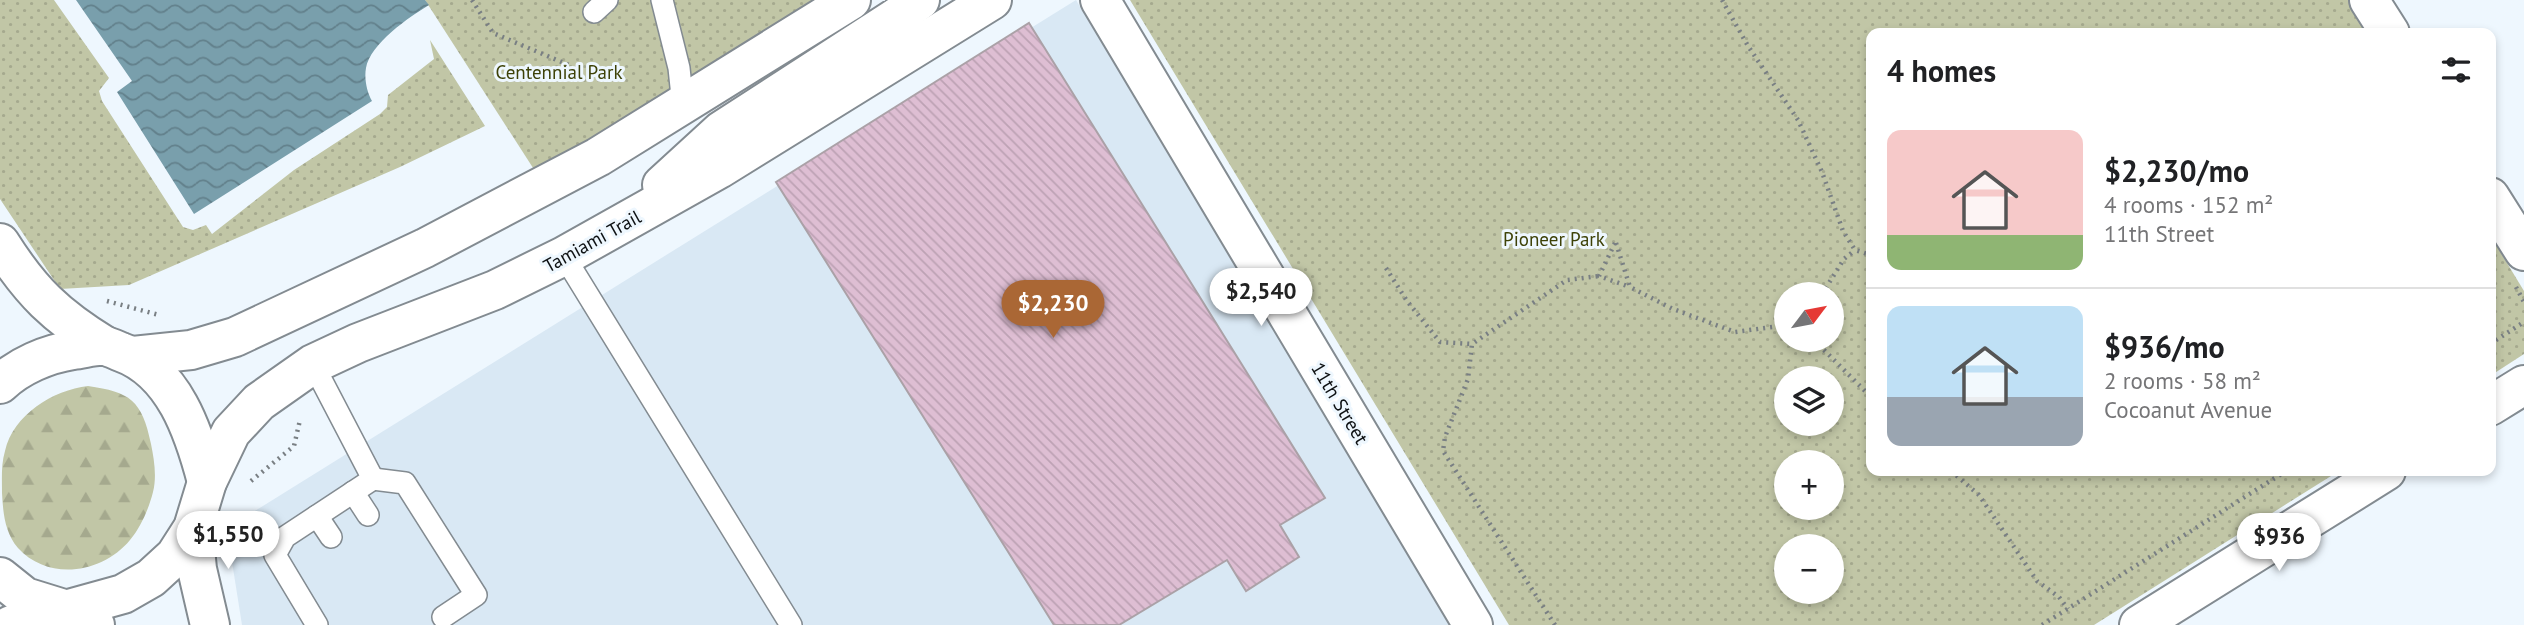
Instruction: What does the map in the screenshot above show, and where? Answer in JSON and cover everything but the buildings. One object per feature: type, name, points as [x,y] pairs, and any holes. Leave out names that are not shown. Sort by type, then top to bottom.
[{"type":"main road","points":[[0,384],[36,360],[66,351],[191,350],[247,332],[343,288],[522,199],[683,106],[851,0]]},
{"type":"main road","points":[[617,228],[721,131],[920,0]]},
{"type":"main road","name":"Tamiami Trail","points":[[11,625],[81,618],[151,578],[175,556],[193,528],[207,482],[231,432],[259,402],[313,364],[358,343],[495,290],[617,228],[719,169],[992,0]]},
{"type":"main road","name":"11th Street","points":[[1100,0],[1473,625]]},
{"type":"main road","points":[[2369,0],[2386,28]]},
{"type":"main road","points":[[2496,207],[2524,251]]},
{"type":"main road","points":[[0,243],[48,306],[77,329],[147,366],[165,384],[182,410],[198,446],[207,482]]},
{"type":"main road","points":[[2496,402],[2524,385]]},
{"type":"main road","points":[[2139,625],[2378,476]]},
{"type":"main road","points":[[193,528],[197,569],[210,625]]},
{"type":"main road","points":[[0,577],[25,597],[81,618]]},
{"type":"lane","points":[[662,0],[679,68],[683,106]]},
{"type":"lane","points":[[564,256],[791,625]]},
{"type":"lane","points":[[313,364],[373,479]]},
{"type":"lane","points":[[317,625],[275,555],[285,537],[373,479],[405,483],[476,595],[443,617]]},
{"type":"lane","points":[[353,492],[368,515]]},
{"type":"lane","points":[[317,516],[331,537]]},
{"type":"path","points":[[472,0],[493,33],[571,66]]},
{"type":"path","points":[[1722,0],[1748,46],[1798,120],[1822,172],[1843,231],[1855,250],[1866,253]]},
{"type":"path","points":[[1599,276],[1616,243],[1630,287]]},
{"type":"path","points":[[1830,282],[1844,259],[1855,250]]},
{"type":"path","points":[[1386,268],[1407,301],[1440,342],[1472,344],[1567,280],[1599,276],[1630,287],[1673,309],[1735,332],[1774,327]]},
{"type":"path","points":[[98,298],[163,316]]},
{"type":"path","points":[[2496,340],[2524,322]]},
{"type":"path","points":[[1472,344],[1468,379],[1445,437],[1443,452],[1555,625]]},
{"type":"path","points":[[1826,352],[1866,392]]},
{"type":"path","points":[[250,482],[294,446],[300,418]]},
{"type":"path","points":[[1957,476],[1979,495],[2037,581],[2059,597],[2068,609]]},
{"type":"path","points":[[2042,625],[2278,476]]},
{"type":"shaded area","points":[[1076,0],[1449,625],[242,625],[229,543],[234,524]]},
{"type":"green space","points":[[0,0],[54,0],[109,78],[99,91],[102,101],[183,227],[193,230],[206,225],[212,234],[294,170],[380,114],[387,107],[388,95],[434,59],[430,40],[485,126],[400,167],[129,285],[60,289],[0,199]]},
{"type":"green space","name":"Centennial Park","points":[[425,0],[821,0],[535,171]]},
{"type":"green space","name":"Pioneer Park","points":[[1130,0],[2349,0],[2366,28],[1866,28],[1866,476],[2331,476],[2094,625],[1509,625]]},
{"type":"green space","points":[[2496,245],[2524,291],[2524,354],[2496,372]]},
{"type":"green space","points":[[88,386],[124,395],[138,408],[151,444],[155,468],[154,486],[141,523],[119,551],[91,566],[60,569],[31,559],[18,548],[10,536],[3,508],[3,461],[9,438],[16,426],[36,407],[61,393]]},
{"type":"water","points":[[76,0],[425,0],[429,5],[391,32],[369,59],[365,77],[372,101],[194,214],[117,92],[132,81]]}]
